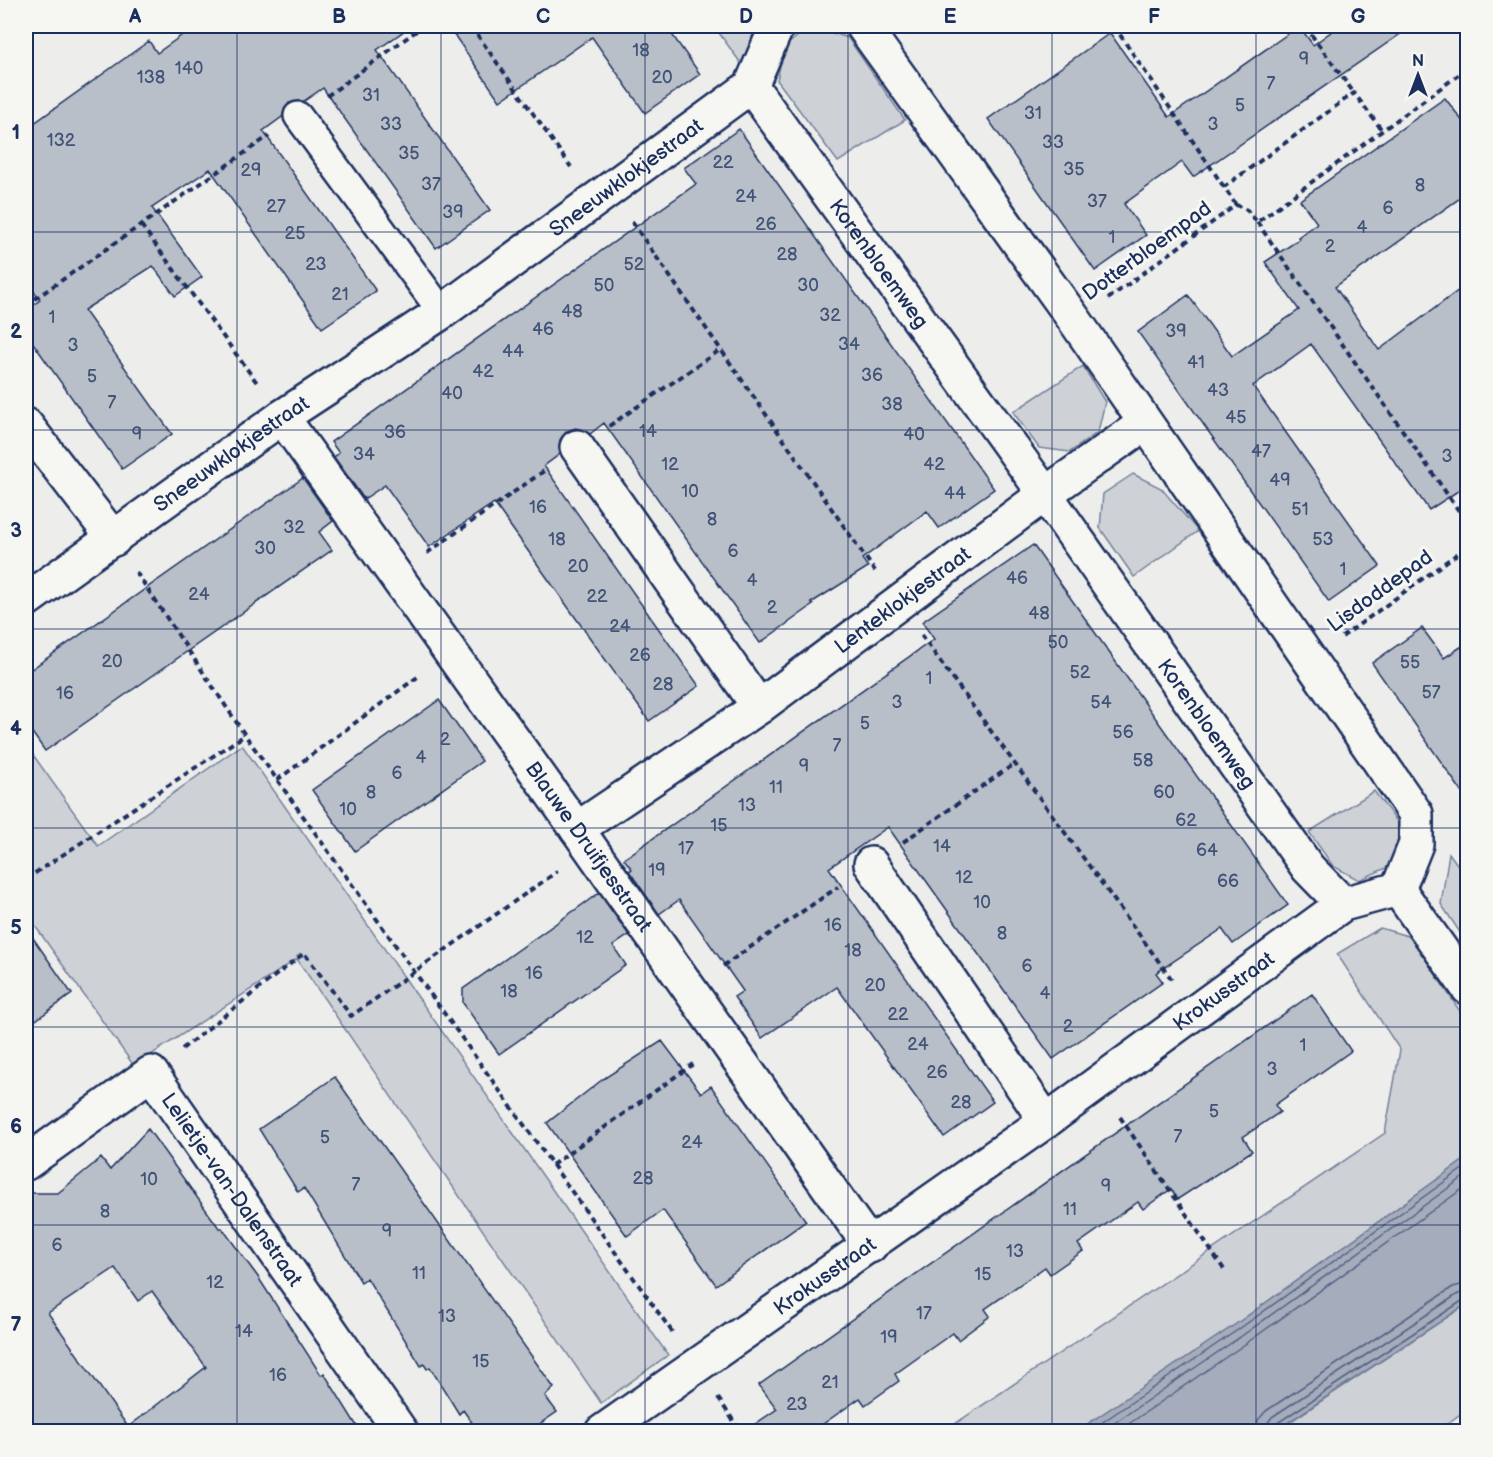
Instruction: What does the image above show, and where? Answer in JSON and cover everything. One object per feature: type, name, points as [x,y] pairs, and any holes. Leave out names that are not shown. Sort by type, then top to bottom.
[{"type":"street","points":[[751,86],[777,26]]},
{"type":"street","points":[[863,26],[1076,322],[1144,424],[1416,814],[1416,844],[1398,889]]},
{"type":"street","name":"Sneeuwklokjestraat","points":[[26,600],[282,417],[442,312],[751,86]]},
{"type":"street","name":"Korenbloemweg","points":[[751,86],[1045,494],[1308,868],[1343,904]]},
{"type":"street","points":[[298,116],[442,312]]},
{"type":"street","name":"Blauwe Druifjesstraat","points":[[282,417],[577,829],[724,1042],[870,1246]]},
{"type":"street","points":[[26,424],[114,539]]},
{"type":"street","points":[[1045,494],[1144,424]]},
{"type":"street","points":[[577,447],[759,707]]},
{"type":"street","name":"Lenteklokjestraat","points":[[577,829],[759,707],[1045,494]]},
{"type":"street","points":[[872,864],[1046,1121]]},
{"type":"street","points":[[1343,904],[1398,889]]},
{"type":"street","points":[[1398,889],[1467,988]]},
{"type":"street","name":"Krokusstraat","points":[[602,1431],[697,1367],[1046,1121],[1343,904]]},
{"type":"street","name":"Lelietje-van-Dalenstraat","points":[[26,1163],[151,1073],[401,1431]]},
{"type":"path","points":[[26,305],[423,26]]},
{"type":"path","points":[[471,26],[595,201]]},
{"type":"path","points":[[1114,26],[1224,187]]},
{"type":"path","points":[[1305,26],[1382,130]]},
{"type":"path","points":[[1257,222],[1467,68]]},
{"type":"path","name":"Dotterbloempad","points":[[1354,93],[1224,187],[1236,205],[1247,210],[1257,222],[1467,524]]},
{"type":"path","name":"Dotterbloempad","points":[[1076,322],[1236,205]]},
{"type":"path","points":[[141,225],[282,417]]},
{"type":"path","points":[[1461,516],[1467,511]]},
{"type":"path","points":[[114,539],[245,735],[697,1367]]},
{"type":"path","name":"Lisdoddepad","points":[[1310,660],[1467,546]]},
{"type":"path","points":[[277,780],[450,654]]},
{"type":"path","points":[[26,879],[245,735]]},
{"type":"path","points":[[151,1073],[304,953],[351,1016],[559,870],[577,829]]},
{"type":"path","points":[[552,1165],[724,1042]]},
{"type":"path","points":[[1097,1084],[1225,1271]]},
{"type":"shaded area","points":[[714,26],[755,26],[745,69]]},
{"type":"shaded area","points":[[811,26],[848,38],[905,120],[838,162],[777,80],[784,47]]},
{"type":"shaded area","points":[[1083,366],[1105,402],[1098,432],[1070,452],[1039,448],[1013,412]]},
{"type":"shaded area","points":[[1133,474],[1161,488],[1198,531],[1134,577],[1100,528],[1103,494]]},
{"type":"shaded area","points":[[26,745],[98,846],[242,745],[668,1355],[601,1403],[297,959],[134,1066],[26,913]]},
{"type":"shaded area","points":[[1374,791],[1398,823],[1400,862],[1359,880],[1333,866],[1309,832]]},
{"type":"shaded area","points":[[1449,853],[1467,878],[1467,943],[1441,904]]},
{"type":"shaded area","points":[[1380,928],[1411,937],[1467,1022],[1467,1158],[1236,1324],[1077,1431],[943,1432],[1385,1133],[1400,1050],[1337,954]]},
{"type":"shaded area","points":[[1467,1304],[1467,1409],[1437,1431],[1275,1432]]},
{"type":"water","points":[[1467,1158],[1467,1304],[1275,1431],[1077,1431],[1236,1324]]},
{"type":"building","points":[[195,26],[411,26],[377,50],[490,210],[436,248],[323,88],[304,101],[289,103],[282,117],[263,131],[376,291],[322,328],[210,169],[152,208],[202,277],[175,296],[153,266],[84,310],[172,434],[122,469],[26,333],[26,310],[40,300],[26,280],[26,129],[149,41],[157,53]]},
{"type":"building","points":[[448,26],[666,26],[700,74],[645,113],[592,37],[500,101]]},
{"type":"building","points":[[1299,26],[1313,45],[1339,26],[1412,26],[1193,177],[1182,162],[1124,204],[1146,235],[1095,271],[988,119],[1110,33],[1169,117]]},
{"type":"building","points":[[1445,98],[1467,127],[1467,193],[1335,287],[1379,350],[1467,284],[1467,485],[1429,510],[1311,344],[1253,386],[1380,566],[1329,602],[1138,332],[1188,295],[1232,356],[1299,310],[1265,262],[1300,239],[1298,237],[1317,223],[1300,200]]},
{"type":"building","points":[[739,129],[994,489],[939,528],[927,511],[862,559],[868,567],[811,603],[813,605],[760,643],[604,423],[590,434],[576,428],[567,431],[560,440],[560,454],[544,466],[699,686],[649,721],[494,503],[429,547],[385,485],[364,499],[334,457],[339,453],[331,442],[696,184],[684,168]]},
{"type":"building","points":[[303,478],[333,521],[319,532],[332,550],[45,751],[26,724],[26,673]]},
{"type":"building","points":[[1033,545],[1288,905],[1233,944],[1222,929],[1156,973],[1163,982],[1053,1059],[888,827],[829,868],[993,1102],[944,1137],[837,987],[762,1038],[734,997],[743,991],[679,900],[659,914],[629,871],[632,869],[624,859],[934,639],[922,622]]},
{"type":"building","points":[[1422,628],[1444,658],[1467,643],[1467,799],[1372,663]]},
{"type":"building","points":[[439,700],[482,761],[355,851],[312,790]]},
{"type":"building","points":[[599,893],[629,935],[613,946],[626,965],[499,1054],[463,1003],[463,989]]},
{"type":"building","points":[[26,928],[72,994],[26,1027]]},
{"type":"building","points":[[1312,994],[1351,1051],[1275,1105],[1280,1112],[1243,1137],[1252,1151],[1178,1199],[1171,1189],[1143,1209],[1138,1202],[1078,1244],[1083,1251],[1050,1274],[1045,1267],[985,1309],[990,1316],[958,1340],[953,1333],[895,1374],[899,1381],[865,1405],[860,1398],[813,1431],[745,1431],[777,1409],[759,1385]]},
{"type":"building","points":[[662,1041],[701,1093],[711,1086],[806,1221],[716,1285],[663,1210],[627,1236],[547,1123],[603,1079]]},
{"type":"building","points":[[335,1077],[554,1388],[545,1396],[557,1412],[529,1431],[478,1431],[463,1410],[459,1414],[430,1367],[427,1369],[424,1364],[421,1366],[367,1278],[361,1282],[304,1188],[298,1192],[259,1129]]},
{"type":"building","points":[[148,1129],[219,1228],[222,1228],[258,1277],[321,1375],[324,1373],[360,1431],[26,1431],[26,1193],[58,1193],[101,1158],[110,1170]],"holes":[[[115,1268],[138,1301],[152,1291],[206,1367],[128,1427],[48,1313]]]}]
